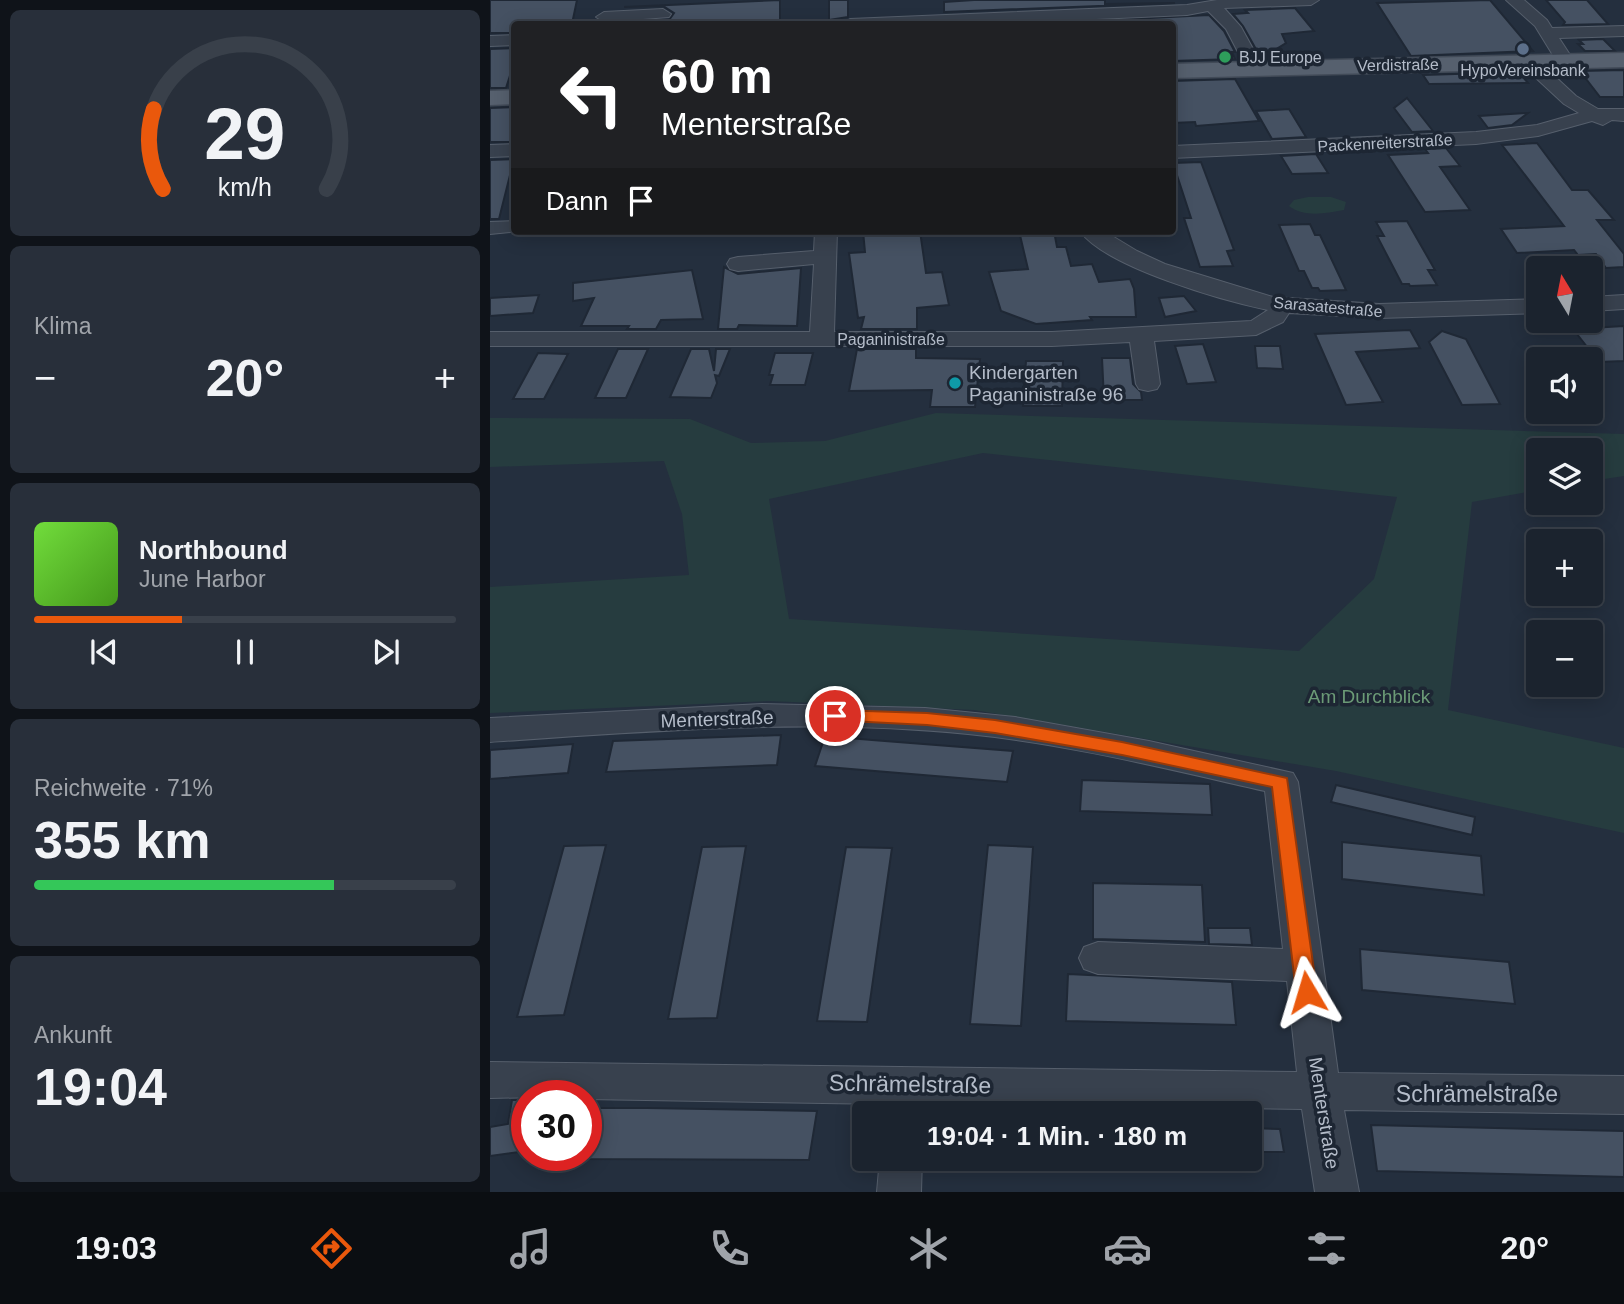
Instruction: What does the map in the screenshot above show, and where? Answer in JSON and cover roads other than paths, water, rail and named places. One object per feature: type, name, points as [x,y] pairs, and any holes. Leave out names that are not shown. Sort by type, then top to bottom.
[{"type":"main road","name":"Verdistraße","points":[[1176,71],[1624,60]]},
{"type":"main road","points":[[490,98],[511,97]]},
{"type":"street","points":[[869,20],[1004,19],[1187,10],[1311,0]]},
{"type":"street","points":[[1514,0],[1541,23],[1565,61]]},
{"type":"street","points":[[1212,6],[1233,27],[1255,69]]},
{"type":"street","points":[[604,14],[663,14]]},
{"type":"street","points":[[1548,33],[1622,33]]},
{"type":"street","points":[[490,41],[511,40]]},
{"type":"street","points":[[1529,62],[1570,100],[1624,131]]},
{"type":"street","points":[[1595,114],[1624,115]]},
{"type":"street","name":"Packenreiterstraße","points":[[1176,152],[1476,138],[1538,130],[1595,114]]},
{"type":"street","points":[[490,151],[511,150]]},
{"type":"street","points":[[490,228],[511,227]]},
{"type":"street","points":[[822,339],[826,235]]},
{"type":"street","name":"Sarasatestraße","points":[[1097,235],[1127,255],[1178,276],[1239,296],[1282,305],[1379,312],[1526,306]]},
{"type":"street","points":[[738,264],[825,257]]},
{"type":"street","points":[[1603,303],[1624,302]]},
{"type":"street","name":"Paganinistraße","points":[[490,339],[1052,339],[1256,328],[1275,317],[1282,305]]},
{"type":"street","points":[[1142,334],[1148,384]]},
{"type":"street","name":"Menterstraße","points":[[490,730],[751,717],[927,719],[995,726],[1122,748],[1281,782],[1320,1093],[1337,1192]]},
{"type":"street","points":[[1098,958],[1304,967]]},
{"type":"street","name":"Schrämelstraße","points":[[490,1080],[906,1098],[1320,1093],[1624,1095]]},
{"type":"street","points":[[899,1192],[900,1171]]},
{"type":"place","name":"HypoVereinsbank","points":[[1523,49]]},
{"type":"place","name":"BJJ Europe","points":[[1225,57]]},
{"type":"place","name":"Kindergarten Paganinistraße 96","points":[[955,383]]},
{"type":"park label","name":"Am Durchblick","points":[[1369,696]]}]
